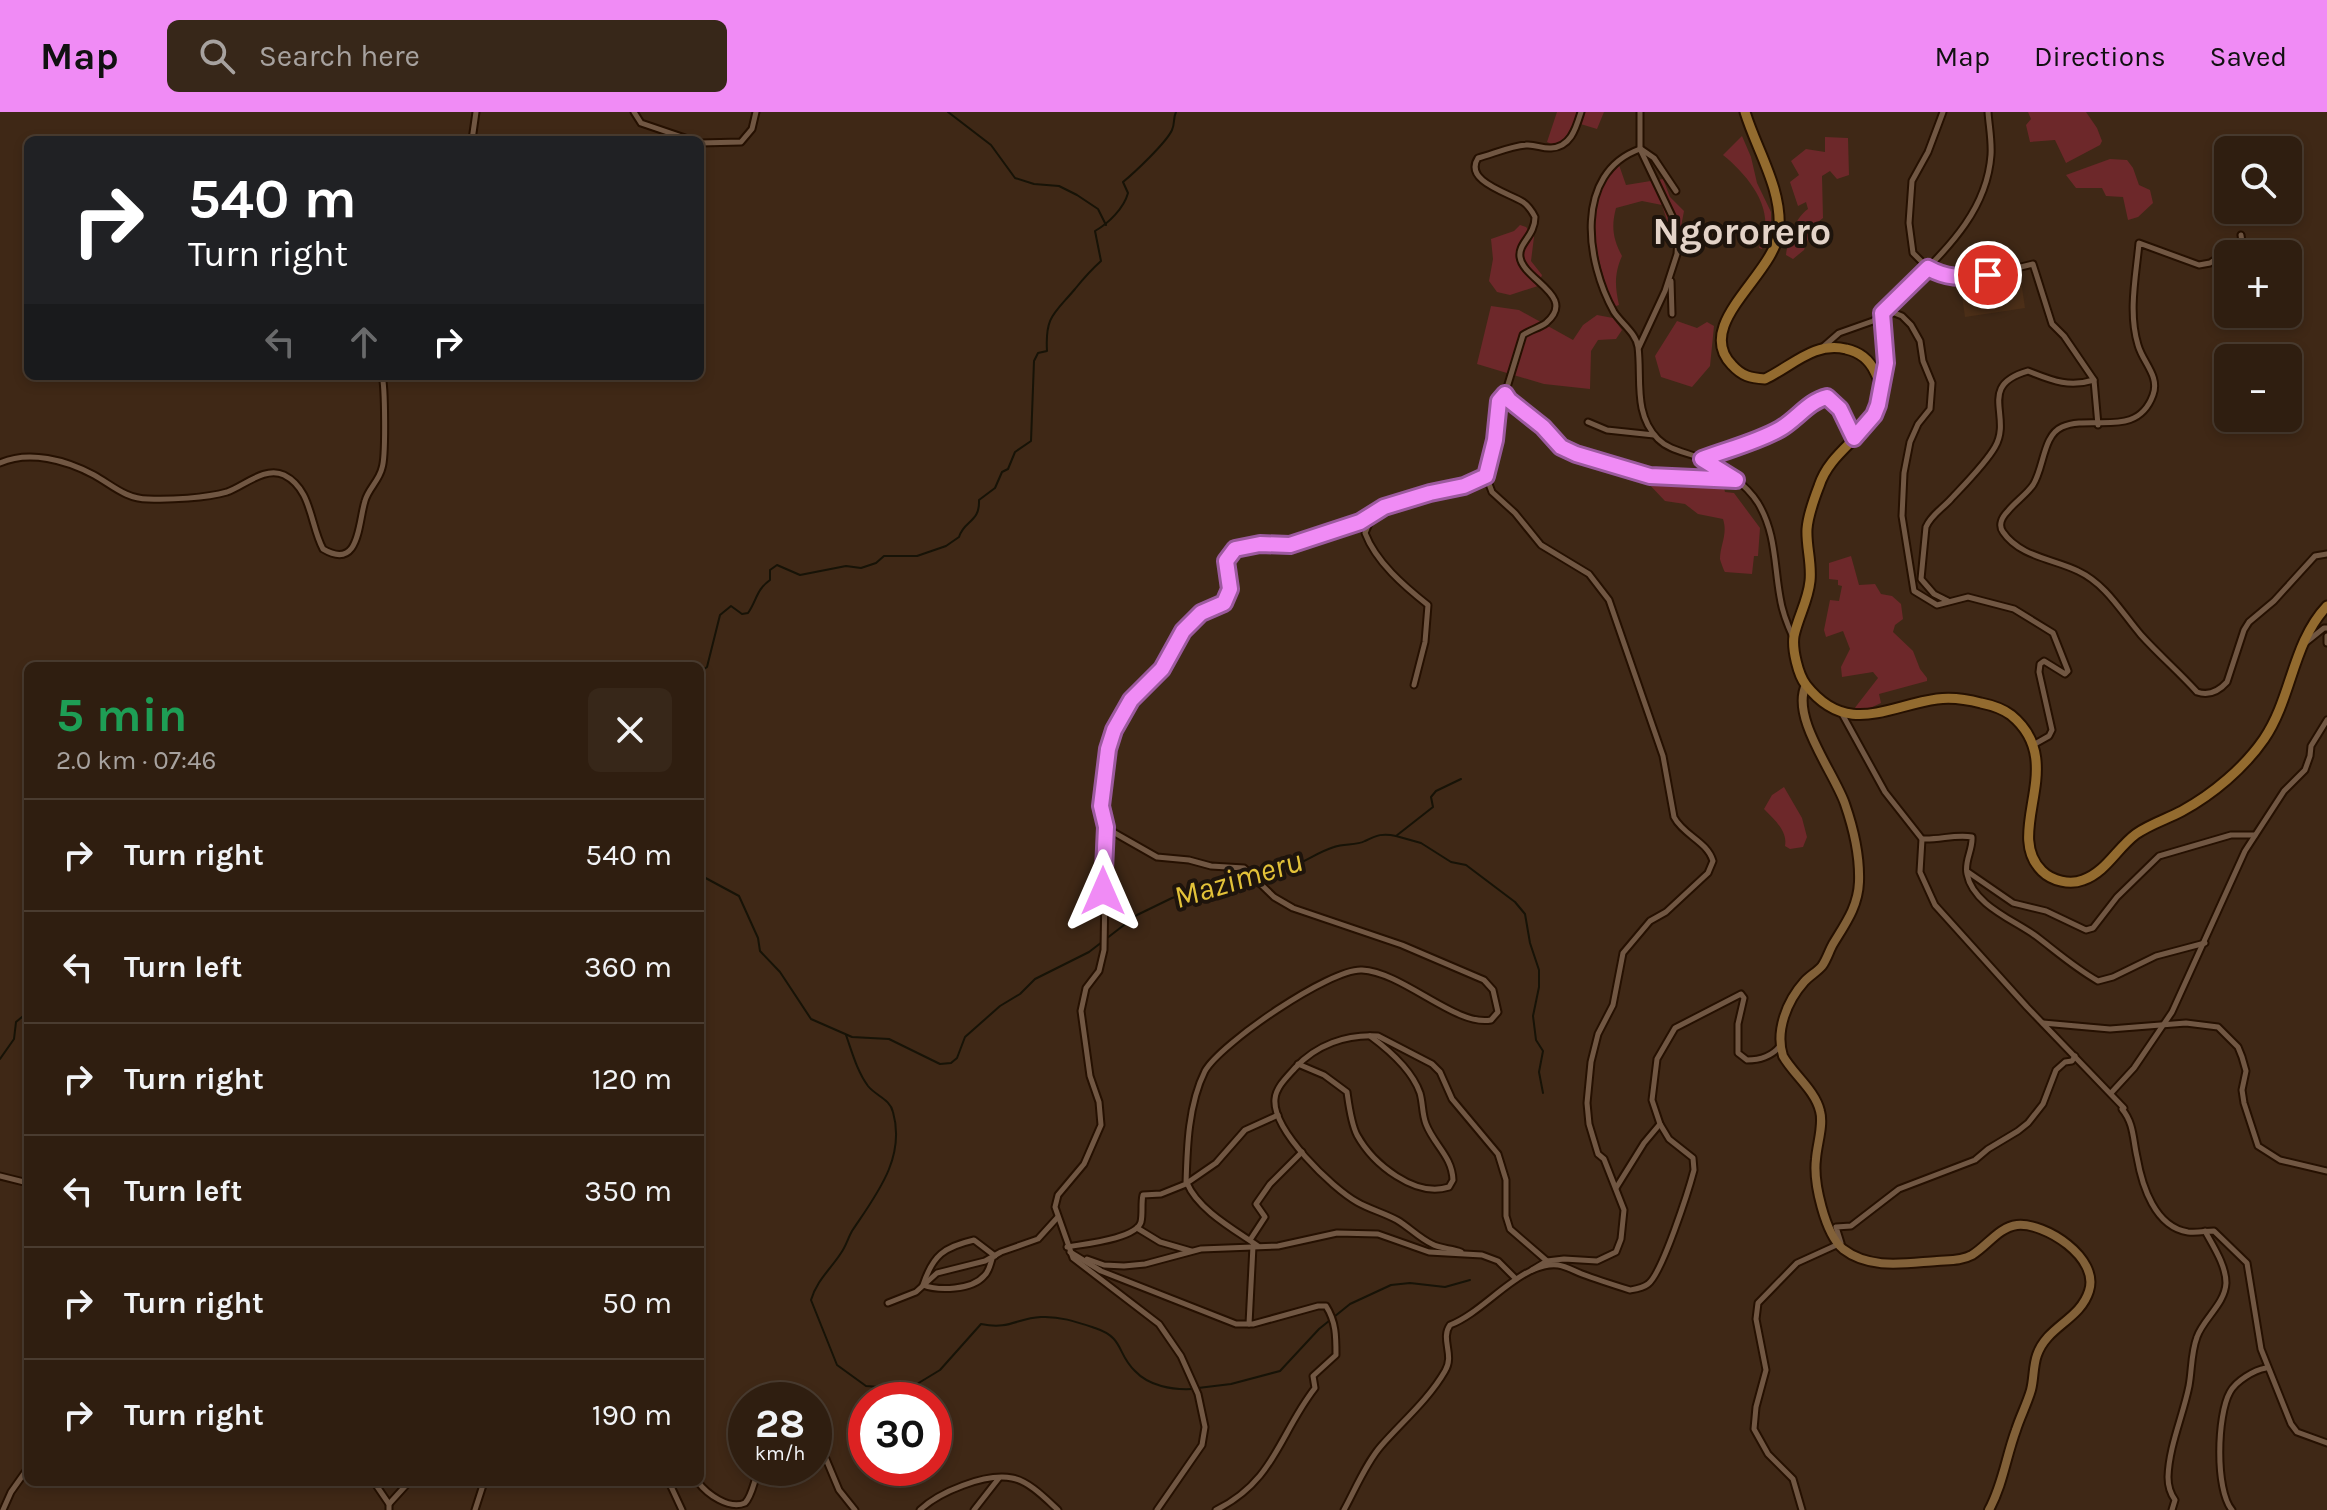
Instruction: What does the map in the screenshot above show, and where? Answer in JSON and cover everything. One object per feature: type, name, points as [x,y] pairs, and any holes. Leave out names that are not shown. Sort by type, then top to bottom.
[{"type":"main road","points":[[1745,112],[1777,194],[1779,234],[1770,258],[1721,329],[1721,348],[1740,374],[1765,379],[1823,347],[1836,346],[1860,354],[1873,368],[1880,388],[1874,415],[1827,468],[1806,531],[1810,586],[1794,638],[1798,664],[1806,685],[1827,704],[1840,711],[1876,715],[1935,699],[1968,699],[2011,715],[2026,733],[2037,761],[2037,786],[2028,833],[2029,850],[2043,872],[2055,880],[2073,883],[2101,870],[2138,833],[2185,809],[2247,761],[2277,719],[2310,628],[2327,606]]},
{"type":"main road","points":[[1806,685],[1802,700],[1812,740],[1841,795],[1857,844],[1859,887],[1851,915],[1825,960],[1798,990],[1782,1021],[1780,1046],[1788,1065],[1820,1110],[1816,1159],[1828,1226],[1839,1245],[1859,1258],[1906,1264],[1955,1260],[1973,1254],[2010,1227],[2028,1226],[2055,1234],[2086,1267],[2090,1286],[2081,1306],[2071,1319],[2049,1334],[2037,1354],[2030,1394],[2016,1429],[2002,1483],[1989,1510]]},
{"type":"street","points":[[473,136],[476,112]]},
{"type":"street","points":[[634,112],[641,123],[679,136]]},
{"type":"street","points":[[704,143],[741,142],[752,129],[756,112]]},
{"type":"street","points":[[1344,1510],[1379,1448],[1426,1397],[1447,1368],[1450,1357],[1446,1335],[1448,1326],[1485,1305],[1516,1279],[1547,1261],[1597,1261],[1615,1253],[1621,1239],[1624,1215],[1604,1159],[1598,1154],[1590,1133],[1587,1103],[1594,1047],[1613,1005],[1625,951],[1650,921],[1666,912],[1708,873],[1713,861],[1709,851],[1674,817],[1660,746],[1609,600],[1589,574],[1541,545],[1515,513],[1497,498],[1486,476],[1495,440],[1499,401],[1505,394],[1523,335],[1549,320],[1554,299],[1548,288],[1527,273],[1520,256],[1522,246],[1532,235],[1535,217],[1521,200],[1507,196],[1482,180],[1474,164],[1478,158],[1522,145],[1560,146],[1572,135],[1581,112]]},
{"type":"street","points":[[1638,347],[1677,254],[1675,229],[1654,175],[1640,149],[1640,112]]},
{"type":"street","points":[[1943,112],[1928,152],[1912,181],[1910,247],[1928,268],[1953,278],[1988,275],[2033,264],[2052,324],[2094,380],[2098,425]]},
{"type":"street","points":[[1823,347],[1839,333],[1873,321],[1884,312],[1928,268],[1971,218],[1986,182],[1991,154],[1988,112]]},
{"type":"street","points":[[1640,149],[1654,158],[1676,191]]},
{"type":"street","points":[[1640,149],[1624,156],[1604,176],[1594,199],[1591,236],[1602,285],[1615,313],[1636,339],[1641,405],[1659,441],[1674,450],[1702,459],[1736,480],[1750,491],[1769,523],[1781,606],[1794,638]]},
{"type":"street","points":[[2241,235],[2242,242],[2210,263],[2199,265],[2139,243],[2132,298],[2134,327],[2138,346],[2155,378],[2154,394],[2135,417],[2114,424],[2064,426],[2050,437],[2033,485],[2006,512],[2001,529],[2034,556],[2080,572],[2096,583],[2197,692],[2212,692],[2227,682],[2249,622],[2274,601],[2315,556],[2327,554]]},
{"type":"street","points":[[1670,276],[1672,314]]},
{"type":"street","points":[[1880,388],[1886,363],[1884,312]]},
{"type":"street","points":[[1884,312],[1902,316],[1911,325],[1920,341],[1923,361],[1932,383],[1930,409],[1918,424],[1910,442],[1904,473],[1902,516],[1914,591],[1937,605],[1968,597],[1990,601],[2014,609],[2053,633],[2068,671],[2065,674],[2044,661],[2040,664],[2039,672],[2052,730],[2049,736],[2032,745]]},
{"type":"street","points":[[1949,602],[1934,594],[1921,579],[1926,527],[1995,446],[2001,431],[1998,401],[2001,387],[2008,380],[2028,371],[2065,384],[2078,385],[2094,380]]},
{"type":"street","points":[[0,463],[17,457],[69,464],[131,497],[149,499],[224,493],[261,476],[282,474],[303,493],[323,549],[343,554],[356,543],[365,498],[383,467],[384,380]]},
{"type":"street","points":[[1505,394],[1561,447],[1576,454],[1662,478],[1736,480]]},
{"type":"street","points":[[1702,459],[1778,430],[1818,399],[1827,397],[1840,409],[1854,438]]},
{"type":"street","points":[[1588,422],[1607,430],[1655,435]]},
{"type":"street","points":[[1630,465],[1639,472]]},
{"type":"street","points":[[1157,1510],[1202,1445],[1205,1427],[1198,1394],[1181,1356],[1159,1324],[1082,1267],[1068,1249],[1055,1207],[1058,1195],[1081,1169],[1101,1125],[1081,1011],[1086,988],[1099,971],[1103,957],[1106,827],[1101,806],[1108,749],[1114,730],[1131,700],[1162,669],[1183,631],[1201,613],[1224,603],[1230,589],[1225,568],[1230,553],[1247,546],[1290,545],[1360,522],[1400,501],[1464,486],[1486,476]]},
{"type":"street","points":[[1372,515],[1365,528],[1368,540],[1406,588],[1428,605],[1425,642],[1414,685]]},
{"type":"street","points":[[2303,645],[2327,628]]},
{"type":"street","points":[[2327,636],[2327,643]]},
{"type":"street","points":[[1840,711],[1885,792],[1922,839],[1920,872],[1932,901],[2042,1023],[2111,1093],[2128,1116],[2151,1203],[2166,1222],[2178,1229],[2214,1231],[2247,1263],[2266,1368],[2294,1430],[2327,1443]]},
{"type":"street","points":[[2111,1093],[2134,1068],[2165,1024],[2206,943],[2225,892],[2255,835],[2291,782],[2305,770],[2311,746],[2327,720]]},
{"type":"street","points":[[1106,827],[1157,857],[1244,868],[1274,897],[1293,908],[1402,945],[1465,971],[1484,980],[1497,1000],[1498,1012],[1485,1022],[1459,1014],[1395,979],[1362,970],[1349,972],[1313,987],[1260,1022],[1206,1069],[1198,1091],[1186,1150],[1187,1183],[1192,1193],[1208,1208],[1254,1244]]},
{"type":"street","points":[[1922,839],[1945,839],[1954,835],[1972,837],[1966,871],[1971,884],[1985,901],[2017,927],[2034,935],[2098,981],[2156,956],[2206,943]]},
{"type":"street","points":[[1966,871],[2013,903],[2046,911],[2086,930],[2093,928],[2117,897],[2159,856],[2231,835],[2255,835]]},
{"type":"street","points":[[1532,1270],[1558,1265],[1630,1290],[1651,1282],[1666,1250],[1694,1170],[1693,1158],[1669,1139],[1660,1124],[1652,1100],[1657,1059],[1675,1028],[1741,994],[1744,998],[1738,1024],[1738,1053],[1747,1060],[1757,1060],[1771,1055],[1780,1046]]},
{"type":"street","points":[[2042,1023],[2110,1029],[2203,1024],[2224,1032],[2238,1047],[2244,1065],[2244,1103],[2258,1146],[2280,1160],[2327,1171]]},
{"type":"street","points":[[1298,1064],[1324,1075],[1347,1092],[1358,1136],[1382,1167],[1425,1189],[1449,1187],[1453,1182],[1451,1164],[1425,1123],[1419,1092],[1412,1078],[1387,1049],[1370,1036]]},
{"type":"street","points":[[1516,1279],[1494,1259],[1432,1244],[1404,1224],[1341,1193],[1322,1176],[1278,1115],[1276,1094],[1298,1064],[1320,1046],[1346,1038],[1378,1036],[1422,1058],[1440,1072],[1452,1099],[1498,1154],[1507,1184],[1506,1216],[1511,1230],[1547,1261]]},
{"type":"street","points":[[1802,1510],[1793,1479],[1768,1454],[1754,1429],[1753,1419],[1766,1370],[1756,1308],[1760,1300],[1797,1263],[1839,1245],[1841,1240],[1836,1227],[1851,1226],[1901,1187],[1975,1160],[2028,1123],[2049,1094],[2056,1070],[2075,1056]]},
{"type":"street","points":[[1068,1249],[1104,1241],[1137,1228],[1141,1223],[1143,1195],[1169,1192],[1187,1183],[1216,1163],[1245,1130],[1278,1115]]},
{"type":"street","points":[[1616,1188],[1644,1143],[1660,1124]]},
{"type":"street","points":[[1249,1324],[1254,1244],[1265,1215],[1256,1204],[1277,1176],[1302,1152]]},
{"type":"street","points":[[0,1176],[24,1182]]},
{"type":"street","points":[[888,1303],[916,1293],[937,1273],[994,1257],[1039,1239],[1057,1218]]},
{"type":"street","points":[[1137,1228],[1160,1242],[1192,1252]]},
{"type":"street","points":[[2172,1510],[2175,1500],[2170,1493],[2168,1477],[2190,1383],[2193,1348],[2226,1283],[2205,1231]]},
{"type":"street","points":[[1068,1249],[1094,1262],[1115,1267],[1145,1264],[1192,1252],[1254,1244],[1284,1245],[1331,1234],[1384,1235],[1429,1252],[1461,1252]]},
{"type":"street","points":[[923,1285],[930,1264],[943,1251],[956,1245],[974,1240],[994,1257]]},
{"type":"street","points":[[1068,1249],[1101,1271],[1227,1321],[1249,1324],[1326,1306],[1336,1328],[1336,1355],[1313,1376],[1315,1388],[1298,1410],[1273,1460],[1251,1486],[1216,1510]]},
{"type":"street","points":[[923,1285],[944,1290],[980,1280],[987,1274],[994,1257]]},
{"type":"street","points":[[2232,1510],[2223,1493],[2220,1470],[2220,1435],[2227,1399],[2238,1383],[2266,1368]]},
{"type":"street","points":[[832,1473],[839,1490],[855,1510]]},
{"type":"street","points":[[2,1508],[24,1474]]},
{"type":"street","points":[[974,1510],[999,1477]]},
{"type":"street","points":[[920,1510],[939,1496],[999,1477],[1020,1481],[1058,1510]]},
{"type":"street","points":[[376,1486],[389,1507],[406,1486]]},
{"type":"street","points":[[475,1510],[483,1486]]},
{"type":"street","points":[[671,1486],[682,1510]]},
{"type":"street","points":[[702,1486],[714,1500],[735,1508],[748,1500],[753,1486]]},
{"type":"shaded area","points":[[1557,112],[1604,112],[1597,129],[1574,122],[1564,140],[1554,145],[1547,142]]},
{"type":"shaded area","points":[[2028,112],[2086,112],[2102,141],[2066,163],[2055,140],[2030,142],[2026,125],[2031,119]]},
{"type":"shaded area","points":[[1742,136],[1757,183],[1771,212],[1771,224],[1762,249],[1759,248],[1765,232],[1765,219],[1759,198],[1747,178],[1723,155]]},
{"type":"shaded area","points":[[1825,137],[1848,138],[1849,175],[1837,179],[1830,171],[1822,176],[1823,218],[1813,226],[1804,250],[1793,259],[1786,255],[1790,236],[1799,218],[1808,209],[1806,202],[1798,206],[1790,182],[1799,175],[1791,161],[1806,149],[1825,152]]},
{"type":"shaded area","points":[[2110,159],[2127,160],[2139,185],[2150,190],[2153,203],[2138,217],[2128,220],[2123,197],[2106,196],[2102,188],[2076,188],[2066,175]]},
{"type":"shaded area","points":[[1619,165],[1626,185],[1663,179],[1670,197],[1684,211],[1680,232],[1673,239],[1662,205],[1642,201],[1616,208],[1614,233],[1622,256],[1616,280],[1619,305],[1613,307],[1597,252],[1595,215],[1598,197]]},
{"type":"shaded area","points":[[1520,225],[1534,237],[1531,261],[1542,275],[1538,286],[1510,295],[1497,292],[1489,281],[1493,259],[1491,239],[1514,231]]},
{"type":"shaded area","points":[[2020,274],[2025,308],[1965,317],[1960,282]]},
{"type":"shaded area","points":[[1491,306],[1519,310],[1573,340],[1583,325],[1597,315],[1613,318],[1622,330],[1616,339],[1598,340],[1591,351],[1590,389],[1544,384],[1477,364]]},
{"type":"shaded area","points":[[1677,321],[1697,328],[1707,322],[1714,326],[1710,366],[1692,387],[1661,377],[1655,356]]},
{"type":"shaded area","points":[[1647,482],[1723,484],[1725,492],[1734,493],[1760,528],[1758,556],[1754,556],[1752,574],[1724,571],[1720,559],[1725,530],[1723,519],[1698,514],[1685,504],[1665,501]]},
{"type":"shaded area","points":[[1851,556],[1859,585],[1875,584],[1881,594],[1892,596],[1901,604],[1903,619],[1895,625],[1893,632],[1913,651],[1927,678],[1927,681],[1879,694],[1881,703],[1868,709],[1854,709],[1878,678],[1873,672],[1842,677],[1841,667],[1850,649],[1843,631],[1826,637],[1824,630],[1830,600],[1839,601],[1842,586],[1838,585],[1838,580],[1829,579],[1829,563]]},
{"type":"shaded area","points":[[1784,787],[1802,818],[1807,837],[1803,847],[1790,849],[1785,846],[1782,830],[1764,809],[1772,795]]},
{"type":"waterway","points":[[948,112],[991,145],[1015,178],[1034,184],[1059,186],[1077,195],[1098,209],[1106,225]]},
{"type":"waterway","points":[[704,669],[720,615],[731,606],[742,614],[748,613],[759,591],[770,580],[770,570],[777,565],[800,575],[846,566],[861,568],[876,563],[884,556],[917,556],[946,546],[959,537],[977,513],[979,500],[995,488],[1015,452],[1031,441],[1034,361],[1038,353],[1047,351],[1049,323],[1056,310],[1101,261],[1095,231],[1119,210],[1128,193],[1123,182],[1169,136],[1176,112]]},
{"type":"waterway","name":"Mazimeru","points":[[704,877],[739,896],[758,938],[760,951],[780,972],[811,1019],[852,1037],[889,1039],[940,1064],[951,1063],[957,1058],[965,1037],[1000,1006],[1020,994],[1035,979],[1089,952],[1137,915],[1188,893],[1220,891],[1262,868],[1291,867],[1338,846],[1380,835],[1396,836],[1433,807],[1431,797],[1436,791],[1461,779]]},
{"type":"waterway","points":[[1396,836],[1421,843],[1451,862],[1466,865],[1515,902],[1525,914],[1539,970],[1533,1016],[1536,1040],[1543,1051],[1539,1072],[1543,1093]]},
{"type":"waterway","points":[[0,1059],[14,1039],[16,1022],[24,1015]]},
{"type":"waterway","points":[[846,1035],[864,1080],[891,1108],[896,1129],[892,1160],[886,1175],[811,1300],[837,1365],[866,1386],[893,1388],[917,1384],[940,1370],[981,1324],[999,1326],[1048,1317],[1062,1318],[1105,1332],[1116,1341],[1129,1364],[1154,1384],[1192,1389]]},
{"type":"waterway","points":[[1198,1388],[1231,1384],[1280,1371],[1319,1329],[1350,1304],[1391,1285],[1410,1283],[1445,1287],[1470,1280]]},
{"type":"district","name":"Ngororero","points":[[1742,231]]},
{"type":"route","points":[[1103,891],[1106,827],[1101,806],[1108,749],[1113,734],[1127,706],[1162,669],[1183,631],[1201,613],[1224,603],[1230,589],[1226,561],[1235,549],[1260,544],[1290,545],[1360,522],[1400,501],[1447,491],[1486,476],[1495,440],[1499,401],[1505,394],[1561,447],[1633,472],[1662,478],[1736,480],[1702,459],[1778,430],[1818,399],[1827,397],[1840,409],[1854,438],[1874,415],[1878,405],[1886,363],[1882,313],[1928,268],[1953,278],[1988,275]]}]
